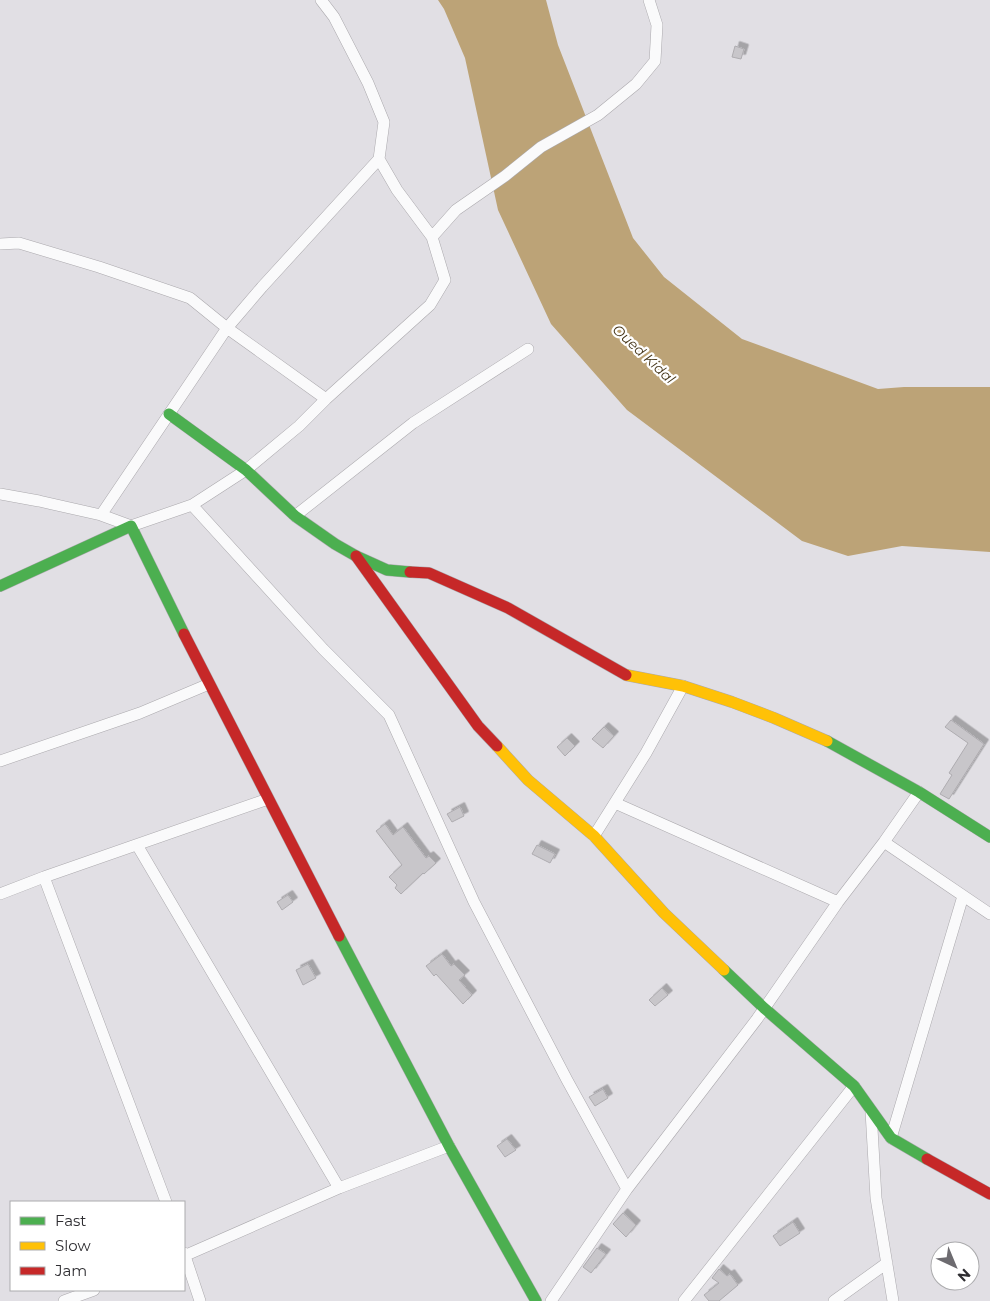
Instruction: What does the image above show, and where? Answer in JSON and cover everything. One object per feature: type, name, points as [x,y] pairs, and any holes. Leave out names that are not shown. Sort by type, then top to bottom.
[{"type":"street","points":[[102,514],[227,328],[262,286],[379,159],[384,122],[368,82],[334,18],[321,0]]},
{"type":"street","points":[[432,237],[456,210],[505,176],[541,146],[598,115],[636,84],[654,61],[657,25],[648,0]]},
{"type":"street","points":[[0,586],[131,526],[192,505],[246,470],[299,426],[326,399],[430,305],[445,280],[432,237],[397,190],[379,159]]},
{"type":"street","points":[[0,244],[19,243],[99,267],[190,298],[227,328],[326,399]]},
{"type":"street","points":[[295,516],[413,423],[528,349]]},
{"type":"street","points":[[169,414],[246,470],[295,516],[356,556],[388,570],[429,573],[508,608],[625,675],[683,686],[732,702],[829,742],[919,792],[990,837]]},
{"type":"street","points":[[0,494],[102,514],[131,526],[209,684],[449,1146],[536,1301]]},
{"type":"street","points":[[192,505],[323,649],[389,715],[474,902],[567,1080],[627,1189]]},
{"type":"street","points":[[356,556],[478,726],[528,780],[594,836],[664,913],[764,1008],[854,1086],[871,1112],[892,1138],[990,1194]]},
{"type":"street","points":[[0,761],[140,713],[209,684]]},
{"type":"street","points":[[594,836],[646,753],[683,686]]},
{"type":"street","points":[[551,1301],[627,1189],[670,1135],[764,1008],[838,902],[919,792]]},
{"type":"street","points":[[0,894],[268,799]]},
{"type":"street","points":[[615,803],[838,902]]},
{"type":"street","points":[[884,842],[990,914]]},
{"type":"street","points":[[137,844],[339,1188]]},
{"type":"street","points":[[44,877],[166,1201]]},
{"type":"street","points":[[892,1138],[963,896]]},
{"type":"street","points":[[684,1301],[854,1086]]},
{"type":"street","points":[[871,1112],[876,1198],[893,1301]]},
{"type":"street","points":[[185,1255],[339,1188],[449,1146]]},
{"type":"street","points":[[185,1258],[200,1301]]},
{"type":"street","points":[[834,1301],[887,1263]]},
{"type":"street","points":[[64,1301],[91,1291]]},
{"type":"water","name":"Oued Kidal","points":[[438,0],[546,0],[558,45],[633,238],[664,277],[742,339],[878,389],[904,387],[990,387],[990,552],[902,546],[848,556],[802,541],[627,410],[551,324],[498,210],[465,58],[444,9]]},
{"type":"building","points":[[735,46],[744,49],[741,59],[732,57]]},
{"type":"building","points":[[951,720],[984,744],[949,799],[940,794],[952,775],[949,773],[968,743],[945,727]]},
{"type":"building","points":[[604,727],[614,736],[603,748],[592,739]]},
{"type":"building","points":[[567,738],[575,746],[565,756],[557,747]]},
{"type":"building","points":[[460,807],[464,816],[452,822],[447,814]]},
{"type":"building","points":[[385,824],[393,835],[403,827],[426,858],[429,856],[436,863],[401,894],[395,888],[397,885],[389,877],[402,865],[376,831]]},
{"type":"building","points":[[537,845],[555,854],[550,863],[532,854]]},
{"type":"building","points":[[288,895],[293,902],[282,910],[277,902]]},
{"type":"building","points":[[442,954],[451,966],[454,964],[465,975],[459,980],[472,995],[463,1004],[436,974],[434,976],[426,966]]},
{"type":"building","points":[[308,964],[316,978],[303,985],[296,970]]},
{"type":"building","points":[[662,988],[668,995],[655,1006],[649,1000]]},
{"type":"building","points":[[603,1089],[608,1098],[595,1106],[589,1097]]},
{"type":"building","points":[[507,1139],[516,1150],[505,1157],[497,1146]]},
{"type":"building","points":[[623,1213],[636,1225],[626,1237],[613,1224]]},
{"type":"building","points":[[793,1222],[800,1233],[780,1246],[773,1236]]},
{"type":"building","points":[[597,1248],[606,1254],[591,1273],[583,1267]]},
{"type":"building","points":[[719,1269],[727,1276],[730,1274],[738,1285],[719,1301],[709,1301],[704,1295],[719,1283],[712,1278]]},
{"type":"traffic: fast","points":[[169,414],[246,470],[295,516],[335,544],[387,570],[410,572]]},
{"type":"traffic: fast","points":[[0,586],[131,526],[184,634]]},
{"type":"traffic: fast","points":[[827,741],[919,792],[990,837]]},
{"type":"traffic: fast","points":[[339,936],[449,1146],[536,1301]]},
{"type":"traffic: fast","points":[[724,970],[764,1008],[854,1086],[891,1138],[927,1159]]},
{"type":"traffic: slow","points":[[626,675],[683,686],[732,702],[827,741]]},
{"type":"traffic: slow","points":[[497,746],[528,780],[594,836],[664,913],[724,970]]},
{"type":"traffic: jam","points":[[356,556],[478,726],[497,746]]},
{"type":"traffic: jam","points":[[410,572],[429,573],[508,608],[626,675]]},
{"type":"traffic: jam","points":[[184,634],[339,936]]},
{"type":"traffic: jam","points":[[927,1159],[990,1194]]}]
